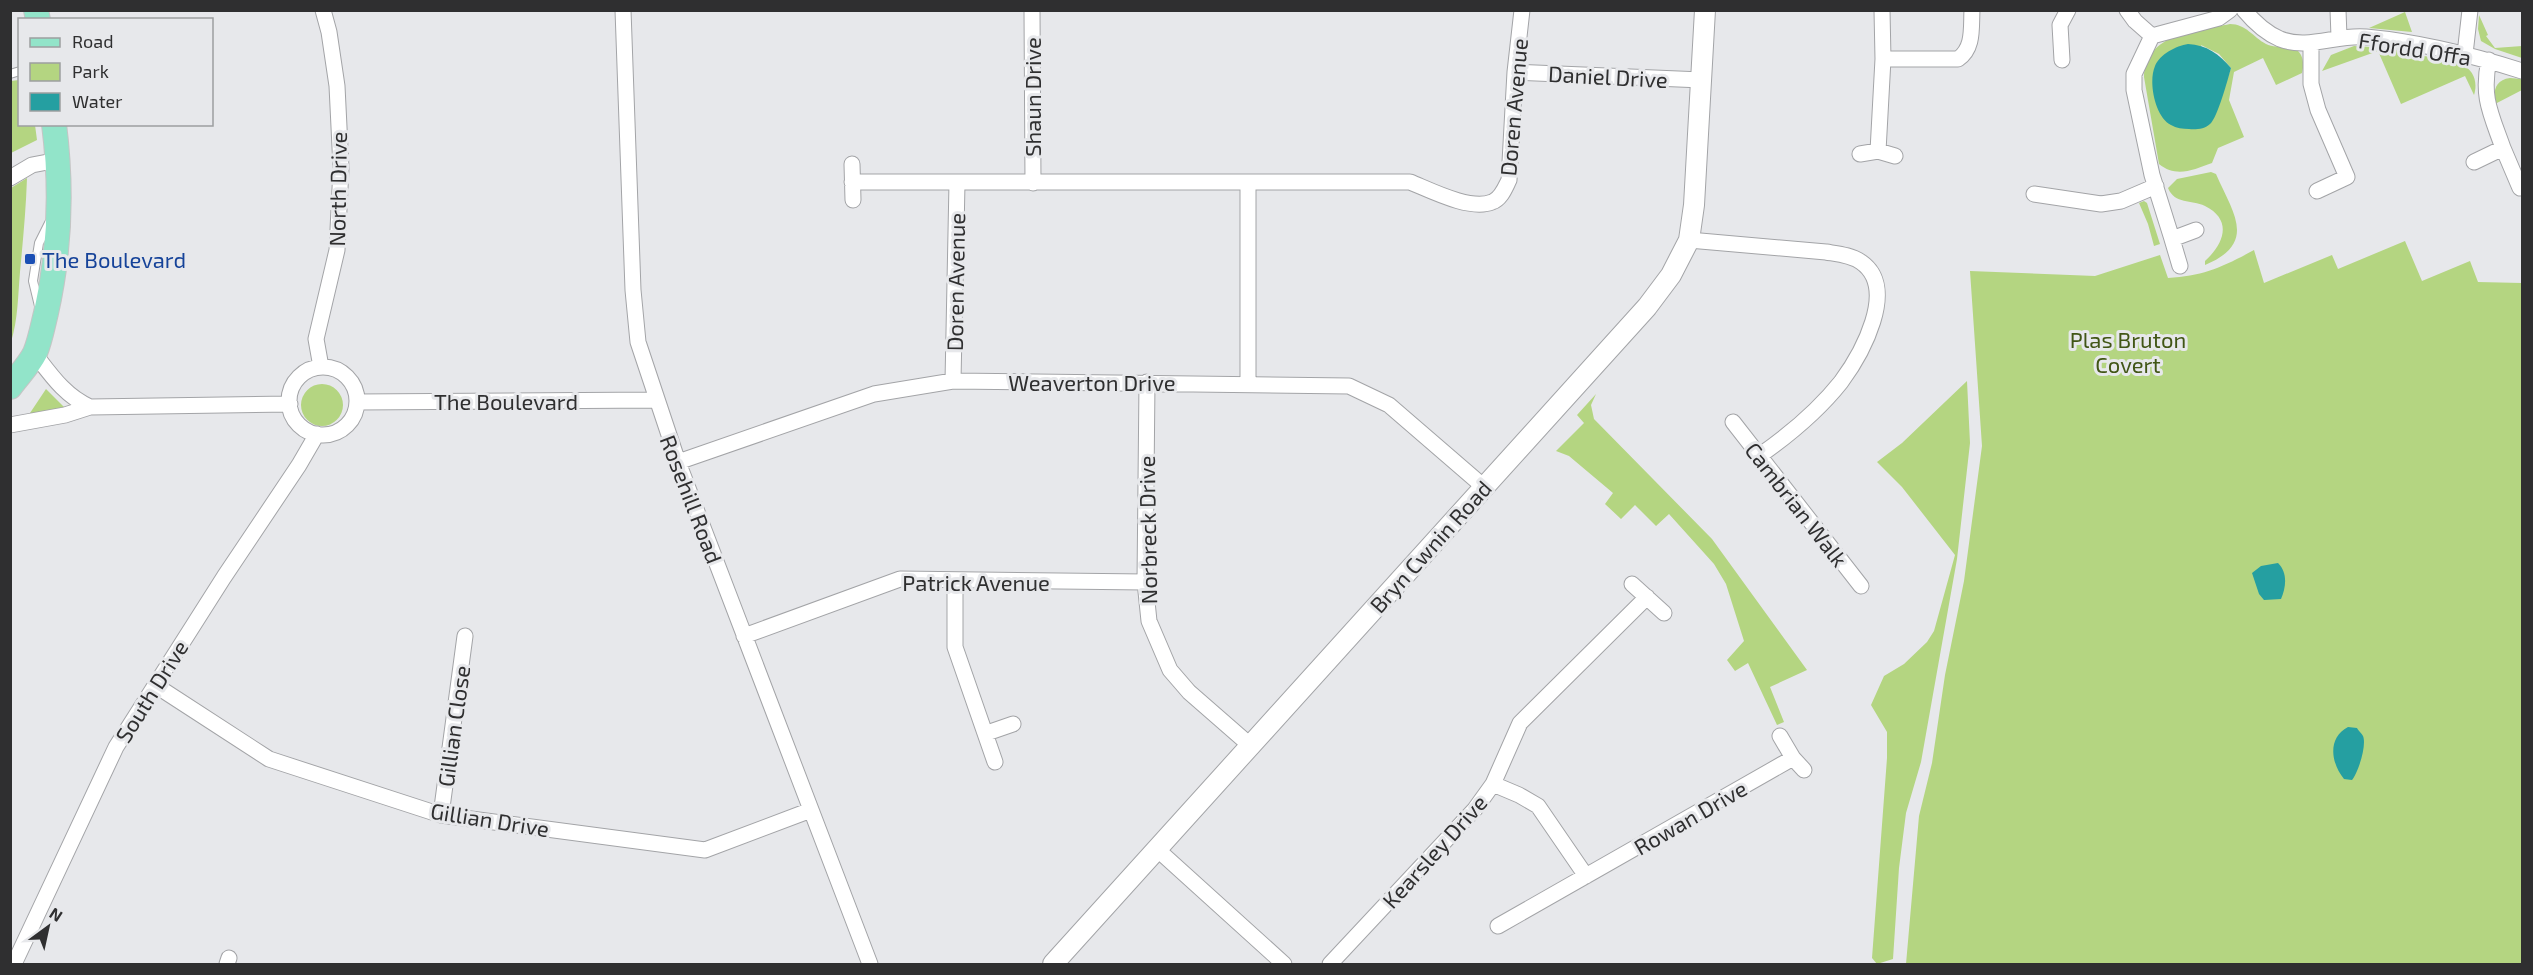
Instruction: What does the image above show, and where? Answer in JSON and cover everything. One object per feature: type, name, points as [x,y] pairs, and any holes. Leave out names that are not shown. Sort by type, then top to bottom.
[{"type":"main road","points":[[10,387],[34,353],[44,321],[56,253],[58,160],[54,126]]},
{"type":"street","name":"North Drive","points":[[321,367],[316,339],[337,250],[341,168],[337,86],[329,32],[323,10]]},
{"type":"street","name":"Rosehill Road","points":[[623,10],[633,290],[638,342],[678,462],[870,964]]},
{"type":"street","name":"Shaun Drive","points":[[1032,10],[1033,183]]},
{"type":"street","name":"Doren Avenue","points":[[852,182],[1410,182],[1464,204],[1492,202],[1503,193],[1509,180],[1515,72],[1522,10]]},
{"type":"street","name":"Bryn Cwnin Road","points":[[1053,964],[1252,747],[1647,307],[1671,276],[1689,240],[1694,206],[1705,10]]},
{"type":"street","points":[[1878,151],[1883,59],[1882,10]]},
{"type":"street","points":[[1883,59],[1958,59],[1970,45],[1972,10]]},
{"type":"street","points":[[2062,60],[2060,25],[2068,10]]},
{"type":"street","points":[[2127,10],[2135,21],[2152,36]]},
{"type":"street","points":[[2180,266],[2156,186],[2134,90],[2134,74],[2152,36],[2219,18],[2230,10]]},
{"type":"street","name":"Ffordd Offa","points":[[2244,10],[2265,31],[2280,39],[2311,43],[2339,37],[2365,37],[2465,54],[2523,71]]},
{"type":"street","points":[[2338,10],[2339,37]]},
{"type":"street","points":[[2465,54],[2470,10]]},
{"type":"street","points":[[2311,43],[2311,84],[2318,110],[2347,177],[2317,191]]},
{"type":"street","points":[[2489,60],[2485,81],[2486,99],[2520,188]]},
{"type":"street","name":"Daniel Drive","points":[[1515,72],[1702,80]]},
{"type":"street","points":[[2474,162],[2503,148]]},
{"type":"street","points":[[1860,154],[1878,151],[1895,156]]},
{"type":"street","points":[[10,178],[32,165],[58,160]]},
{"type":"street","points":[[852,164],[853,200]]},
{"type":"street","points":[[1248,182],[1248,384]]},
{"type":"street","name":"Doren Avenue","points":[[954,381],[957,183]]},
{"type":"street","points":[[2034,194],[2101,204],[2121,201],[2156,186]]},
{"type":"street","points":[[2172,239],[2196,230]]},
{"type":"street","points":[[1689,240],[1846,255],[1860,261],[1869,269],[1875,281],[1876,309],[1866,341],[1856,359],[1840,382],[1819,405],[1786,436],[1759,456]]},
{"type":"street","points":[[34,353],[66,393],[76,401],[90,407]]},
{"type":"street","points":[[321,367],[331,368],[350,380],[356,390],[355,413],[349,423],[340,431],[329,434],[317,434],[298,423],[290,404],[294,383],[310,369],[321,367]]},
{"type":"street","name":"Weaverton Drive","points":[[678,462],[874,394],[954,381],[1349,386],[1389,405],[1484,487]]},
{"type":"street","name":"Norbreck Drive","points":[[1147,382],[1145,582],[1149,621],[1170,670],[1189,692],[1252,747]]},
{"type":"street","name":"The Boulevard","points":[[357,402],[656,400]]},
{"type":"street","points":[[10,425],[64,415],[90,407],[290,404]]},
{"type":"street","name":"Cambrian Walk","points":[[1733,422],[1861,586]]},
{"type":"street","name":"South Drive","points":[[14,964],[116,747],[317,434]]},
{"type":"street","name":"Patrick Avenue","points":[[744,636],[900,579],[1145,582]]},
{"type":"street","points":[[955,580],[955,647],[987,733],[995,762]]},
{"type":"street","points":[[1632,584],[1664,613]]},
{"type":"street","name":"Kearsley Drive","points":[[1330,964],[1475,809],[1493,784],[1520,723],[1647,597]]},
{"type":"street","name":"Gillian Close","points":[[441,815],[465,636]]},
{"type":"street","name":"Gillian Drive","points":[[155,685],[269,759],[441,815],[705,850],[811,810]]},
{"type":"street","points":[[987,733],[1013,724]]},
{"type":"street","points":[[1780,736],[1793,758],[1804,770]]},
{"type":"street","name":"Rowan Drive","points":[[1498,926],[1793,758]]},
{"type":"street","points":[[1493,784],[1538,806],[1586,876]]},
{"type":"street","points":[[1158,850],[1284,964]]},
{"type":"green space","points":[[2405,12],[2412,32],[2369,28]]},
{"type":"green space","points":[[2479,15],[2488,35],[2486,36],[2495,48],[2522,46],[2522,58],[2495,49],[2481,41],[2478,29]]},
{"type":"green space","points":[[2230,24],[2245,28],[2266,44],[2298,51],[2302,59],[2302,73],[2276,85],[2263,58],[2234,72],[2229,100],[2244,137],[2218,148],[2212,163],[2185,171],[2172,171],[2159,164],[2144,77],[2147,62],[2154,51],[2175,37],[2188,32]],"holes":[[[2201,45],[2219,54],[2231,68],[2220,100]]]},
{"type":"green space","points":[[2354,46],[2388,48],[2461,64],[2474,77],[2474,95],[2465,76],[2401,104],[2378,51],[2322,71],[2331,55]]},
{"type":"green space","points":[[2510,78],[2522,79],[2522,90],[2495,104],[2496,87],[2501,81]]},
{"type":"green space","points":[[18,80],[18,126],[35,126],[37,140],[11,153],[11,81]]},
{"type":"green space","points":[[2211,172],[2216,174],[2237,226],[2236,237],[2231,247],[2205,265],[2205,261],[2221,240],[2223,232],[2219,218],[2205,206],[2175,197],[2168,188],[2177,179]]},
{"type":"green space","points":[[27,178],[17,307],[11,342],[11,188]]},
{"type":"green space","points":[[2144,201],[2147,203],[2160,244],[2154,246],[2139,203]]},
{"type":"green space","name":"Plas Bruton Covert","points":[[2405,241],[2422,281],[2470,261],[2478,282],[2522,283],[2522,964],[1906,964],[1919,816],[1932,763],[1945,675],[1964,581],[1982,446],[1970,271],[2095,276],[2160,255],[2168,278],[2212,270],[2254,250],[2264,283],[2332,255],[2338,269]]},
{"type":"green space","points":[[1967,381],[1970,443],[1957,559],[1921,762],[1906,813],[1899,868],[1893,959],[1877,964],[1872,958],[1887,732],[1871,705],[1884,676],[1904,664],[1927,642],[1934,631],[1955,555],[1902,487],[1877,462],[1902,443]]},
{"type":"green space","points":[[322,384],[337,390],[343,405],[337,420],[322,426],[307,420],[301,405],[307,390]]},
{"type":"green space","points":[[46,389],[64,407],[28,416]]},
{"type":"green space","points":[[1596,394],[1591,405],[1594,419],[1712,539],[1807,670],[1770,687],[1784,722],[1777,725],[1748,663],[1735,671],[1727,660],[1744,641],[1726,584],[1714,564],[1669,514],[1656,526],[1635,505],[1621,519],[1605,504],[1613,493],[1569,456],[1556,451],[1584,423],[1577,415]]},
{"type":"water","points":[[2188,44],[2212,51],[2231,68],[2213,121],[2197,129],[2177,128],[2165,121],[2154,98],[2152,81],[2157,62],[2169,51]]},
{"type":"water","points":[[2278,563],[2285,580],[2281,599],[2264,600],[2259,594],[2252,573],[2261,566]]},
{"type":"water","points":[[2348,727],[2357,728],[2364,740],[2361,759],[2352,780],[2344,779],[2340,773],[2333,751],[2337,738]]},
{"type":"place","name":"The Boulevard","points":[[30,259]]}]
